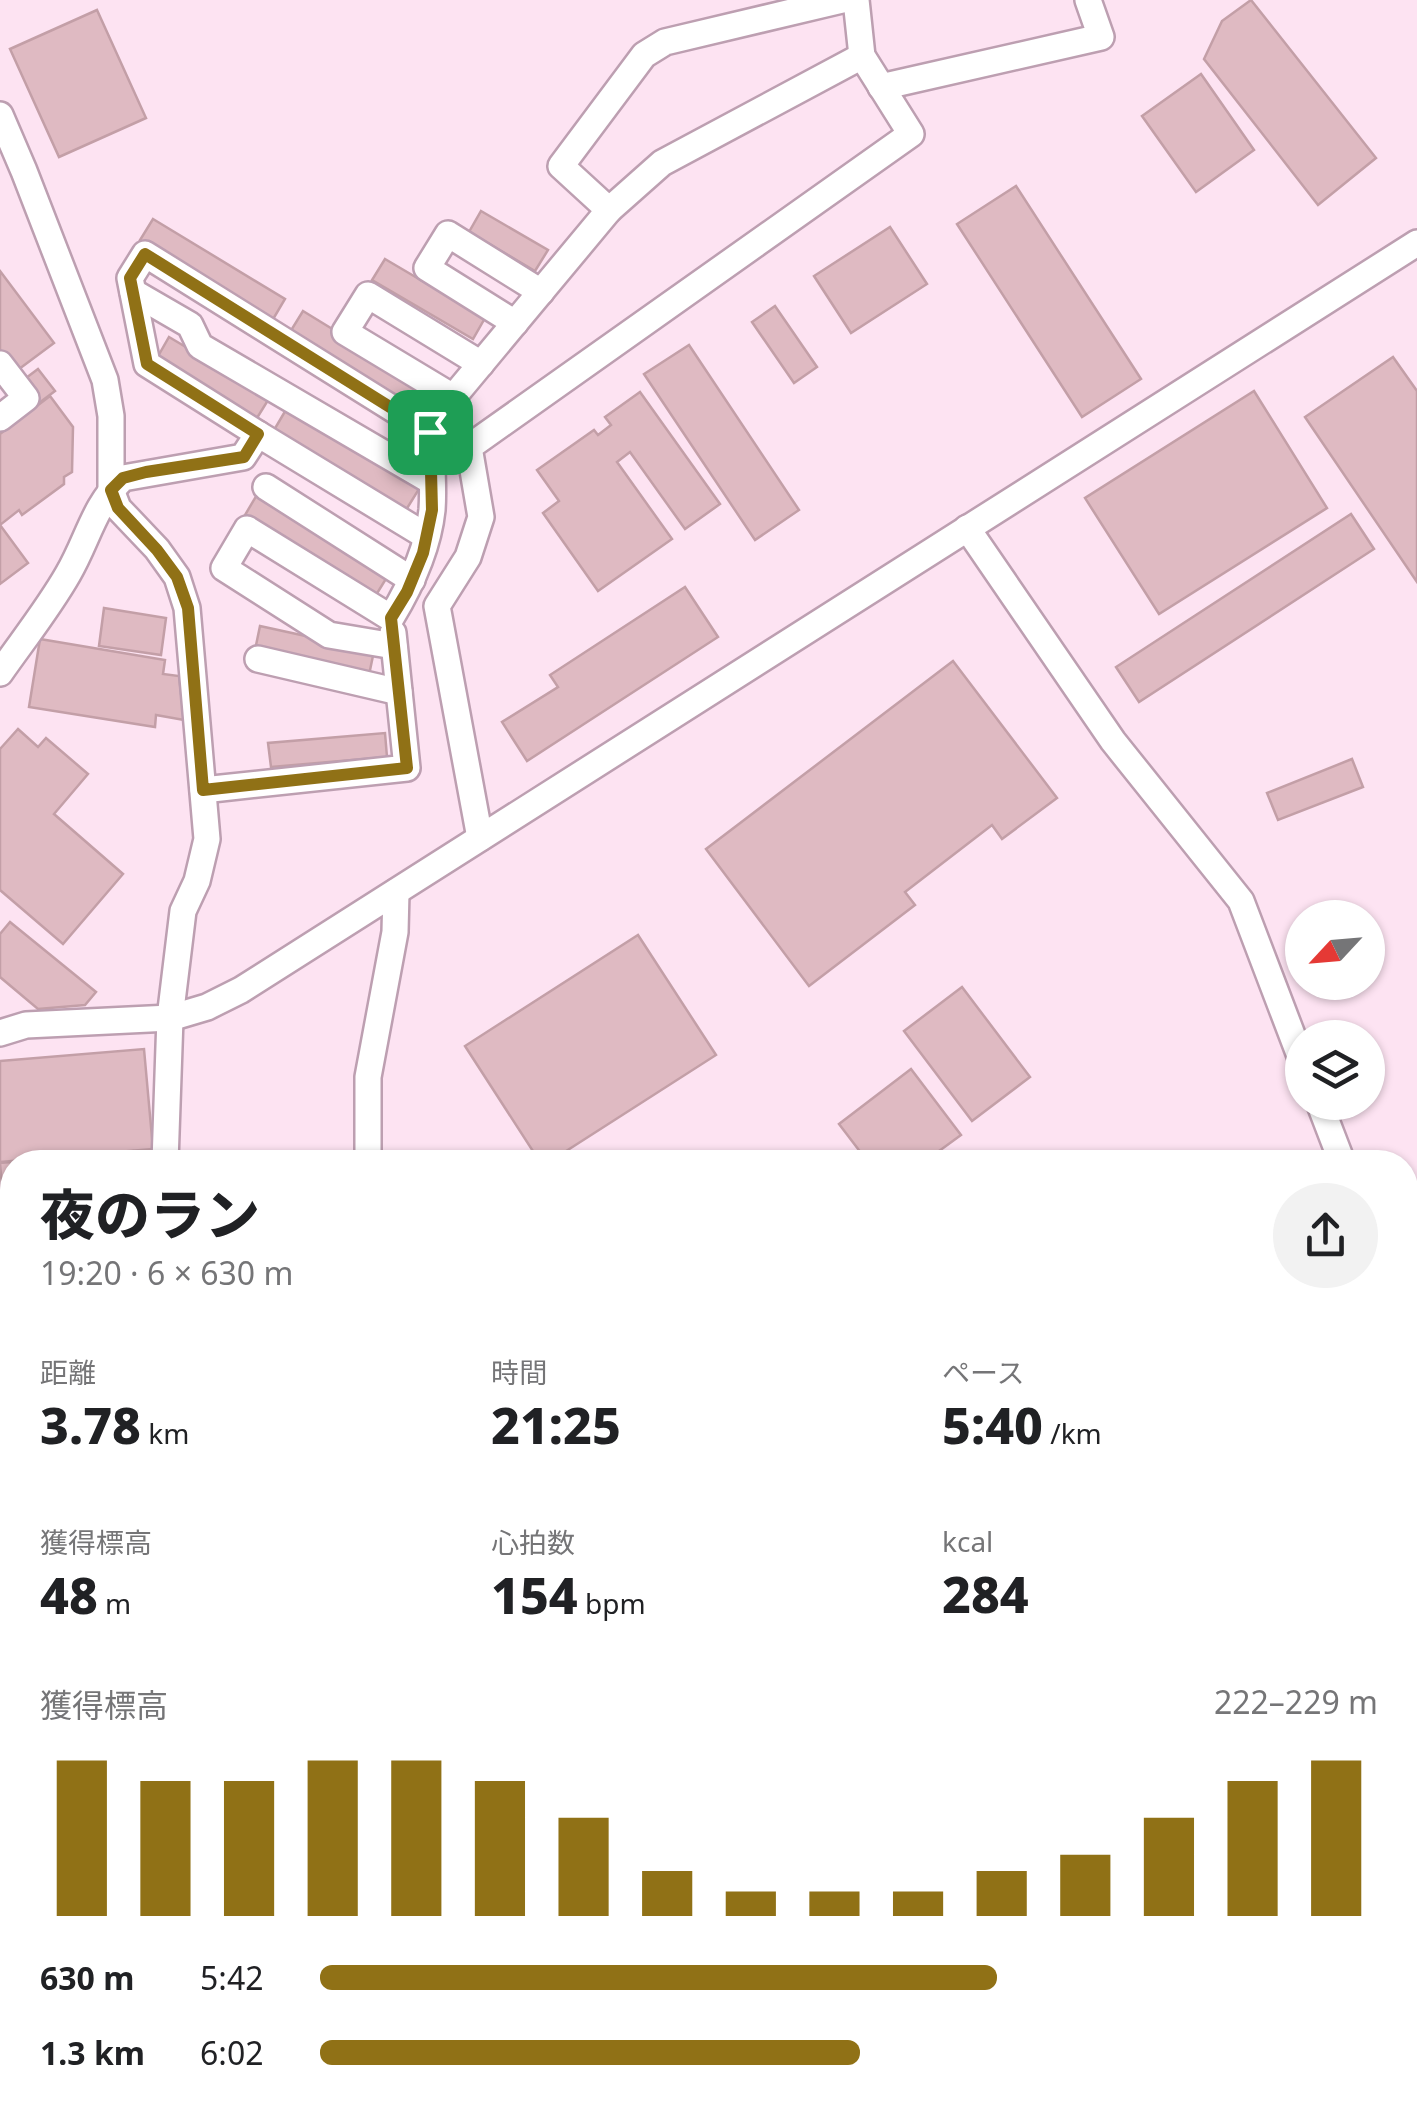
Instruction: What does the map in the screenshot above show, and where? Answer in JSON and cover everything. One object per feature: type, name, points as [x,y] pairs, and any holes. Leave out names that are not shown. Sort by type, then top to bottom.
[{"type":"street","points":[[609,210],[562,166],[644,55],[666,42],[842,0]]},
{"type":"street","points":[[480,838],[438,606],[468,558],[481,517],[469,447],[911,134],[862,56],[856,0]]},
{"type":"street","points":[[882,87],[1101,37],[1088,0]]},
{"type":"street","points":[[203,790],[407,768],[391,618],[423,553],[432,510],[430,432],[453,398],[609,210],[662,163],[862,56]]},
{"type":"street","points":[[0,114],[105,380],[111,416],[111,490],[118,508],[177,577],[188,608],[207,839],[198,881],[183,911],[170,1018],[165,1150]]},
{"type":"street","points":[[515,323],[427,268],[448,234],[541,292]]},
{"type":"street","points":[[0,1033],[26,1025],[170,1018],[241,990],[1417,242]]},
{"type":"street","points":[[426,536],[147,364],[130,278],[145,254],[430,432]]},
{"type":"street","points":[[133,292],[190,325],[200,346],[431,481]]},
{"type":"street","points":[[453,398],[346,332],[368,295],[481,364]]},
{"type":"street","points":[[0,364],[26,398],[0,418]]},
{"type":"street","points":[[0,673],[69,573],[97,511],[123,478],[244,457],[258,434]]},
{"type":"street","points":[[266,487],[412,580]]},
{"type":"street","points":[[391,618],[247,528],[224,568],[329,635],[394,646]]},
{"type":"street","points":[[968,528],[1113,741],[1241,901],[1286,1020]]},
{"type":"street","points":[[258,659],[399,692]]},
{"type":"street","points":[[368,1150],[368,1077],[394,932],[396,892]]},
{"type":"street","points":[[1325,1120],[1337,1150]]},
{"type":"building","points":[[1251,0],[1376,158],[1318,205],[1204,59],[1222,21]]},
{"type":"building","points":[[97,10],[146,118],[59,157],[10,49]]},
{"type":"building","points":[[1201,74],[1254,150],[1196,192],[1142,116]]},
{"type":"building","points":[[1016,186],[1141,379],[1082,417],[957,224]]},
{"type":"building","points":[[481,211],[548,250],[535,271],[469,232]]},
{"type":"building","points":[[153,219],[285,299],[272,321],[140,240]]},
{"type":"building","points":[[890,227],[927,284],[851,333],[814,276]]},
{"type":"building","points":[[385,259],[485,318],[473,339],[372,280]]},
{"type":"building","points":[[0,271],[54,343],[11,375],[0,360]]},
{"type":"building","points":[[775,306],[817,367],[794,383],[752,322]]},
{"type":"building","points":[[303,311],[435,392],[421,413],[290,332]]},
{"type":"building","points":[[169,337],[270,397],[257,418],[157,358]]},
{"type":"building","points":[[689,345],[799,510],[755,540],[644,374]]},
{"type":"building","points":[[1393,357],[1417,391],[1417,582],[1305,417]]},
{"type":"building","points":[[38,369],[55,391],[35,406],[18,384]]},
{"type":"building","points":[[1254,391],[1327,508],[1159,614],[1085,498]]},
{"type":"building","points":[[640,392],[720,504],[685,529],[630,452],[617,462],[672,539],[598,591],[543,513],[559,501],[537,470],[594,430],[598,435],[611,425],[605,417]]},
{"type":"building","points":[[50,396],[73,427],[72,472],[64,477],[64,484],[22,515],[19,510],[0,525],[0,434]]},
{"type":"building","points":[[287,408],[419,489],[406,510],[274,430]]},
{"type":"building","points":[[258,493],[389,574],[376,595],[245,515]]},
{"type":"building","points":[[1351,514],[1374,549],[1139,702],[1116,667]]},
{"type":"building","points":[[0,525],[28,563],[0,584]]},
{"type":"building","points":[[685,587],[718,637],[527,761],[502,722],[558,687],[550,675]]},
{"type":"building","points":[[104,608],[166,618],[161,655],[99,646]]},
{"type":"building","points":[[260,626],[374,651],[369,675],[255,650]]},
{"type":"building","points":[[40,639],[165,660],[163,674],[179,676],[184,720],[156,715],[155,727],[29,707]]},
{"type":"building","points":[[953,661],[1057,798],[1002,839],[992,825],[905,892],[915,905],[809,986],[706,849]]},
{"type":"building","points":[[18,729],[38,747],[46,738],[88,774],[54,814],[123,874],[63,944],[0,890],[0,749]]},
{"type":"building","points":[[385,733],[387,757],[271,767],[268,743]]},
{"type":"building","points":[[1352,759],[1363,787],[1278,820],[1267,793]]},
{"type":"building","points":[[10,922],[96,992],[85,1005],[38,1009],[0,977],[0,934]]},
{"type":"building","points":[[638,935],[716,1055],[568,1150],[532,1150],[465,1046]]},
{"type":"building","points":[[962,987],[1030,1077],[972,1121],[904,1031]]},
{"type":"building","points":[[144,1049],[153,1149],[0,1150],[0,1061]]},
{"type":"building","points":[[911,1069],[961,1135],[940,1150],[859,1150],[839,1124]]},
{"type":"route","points":[[145,254],[430,432],[432,510],[423,553],[391,618],[407,768],[203,790],[188,608],[177,577],[118,508],[111,490],[123,478],[146,472],[244,457],[258,434],[147,364],[130,278],[145,254]]}]
